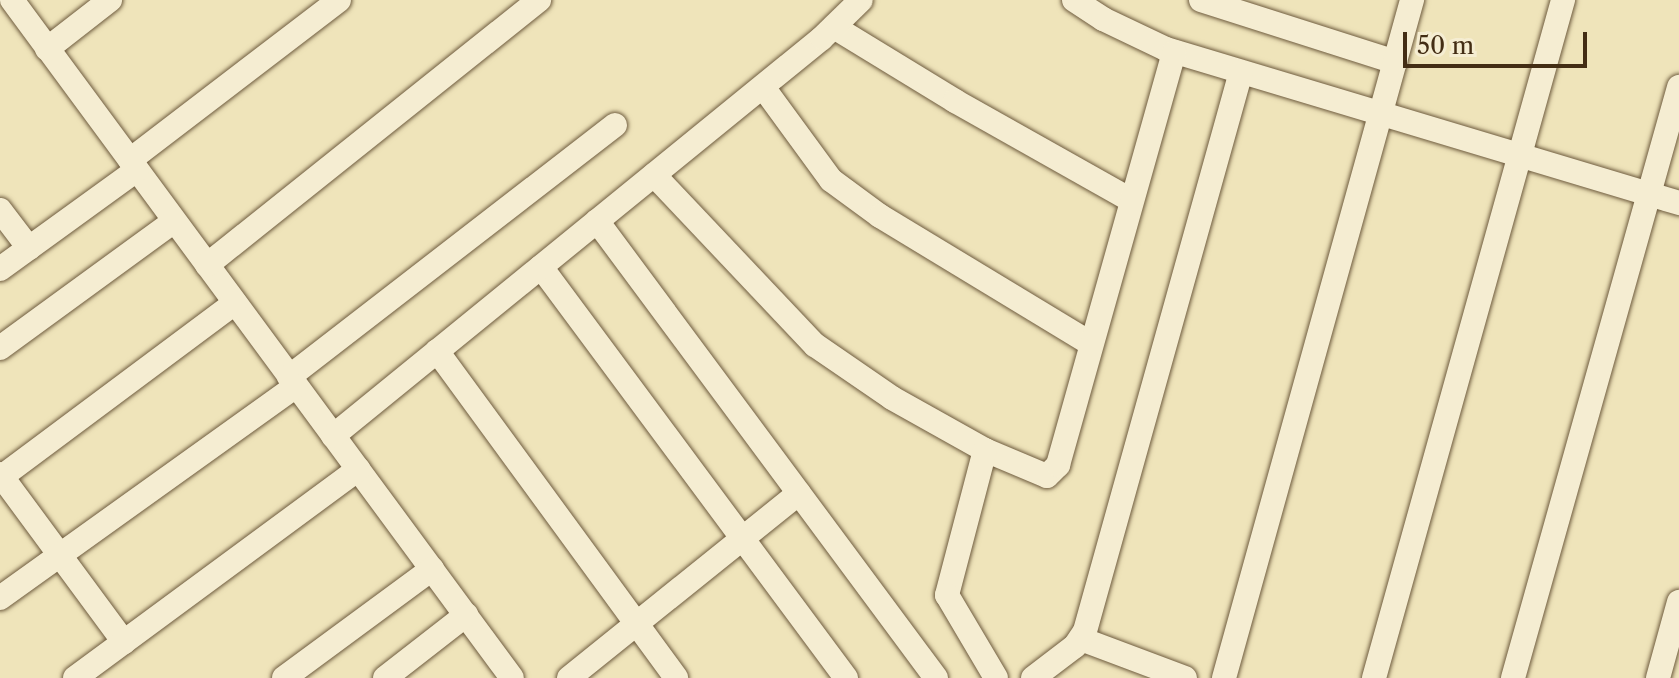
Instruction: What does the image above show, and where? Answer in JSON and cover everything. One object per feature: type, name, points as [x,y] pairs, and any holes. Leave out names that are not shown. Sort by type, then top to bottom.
[{"type":"street","points":[[12,0],[509,677]]},
{"type":"street","points":[[47,49],[110,0]]},
{"type":"street","points":[[0,269],[339,0]]},
{"type":"street","points":[[207,265],[539,0]]},
{"type":"street","points":[[333,436],[763,87],[861,0]]},
{"type":"street","points":[[1074,0],[1103,19],[1174,52],[1679,203]]},
{"type":"street","points":[[1201,0],[1395,62]]},
{"type":"street","points":[[1224,678],[1412,0]]},
{"type":"street","points":[[1374,678],[1563,0]]},
{"type":"street","points":[[834,27],[955,101],[1131,200]]},
{"type":"street","points":[[654,175],[815,345],[892,398],[985,450],[1040,475],[1055,470],[1174,52]]},
{"type":"street","points":[[1033,678],[1081,639],[1241,72]]},
{"type":"street","points":[[763,87],[831,180],[880,216],[1090,343]]},
{"type":"street","points":[[1513,678],[1679,87]]},
{"type":"street","points":[[0,598],[293,381],[615,125]]},
{"type":"street","points":[[0,210],[29,248]]},
{"type":"street","points":[[0,348],[174,221]]},
{"type":"street","points":[[597,221],[936,678]]},
{"type":"street","points":[[541,267],[846,678]]},
{"type":"street","points":[[124,642],[0,476],[235,303]]},
{"type":"street","points":[[437,351],[676,678]]},
{"type":"street","points":[[985,450],[947,595],[996,678]]},
{"type":"street","points":[[75,678],[358,469]]},
{"type":"street","points":[[569,678],[799,493]]},
{"type":"street","points":[[284,678],[432,569]]},
{"type":"street","points":[[1658,678],[1679,602]]},
{"type":"street","points":[[385,678],[466,615]]},
{"type":"street","points":[[1081,639],[1183,678]]}]
